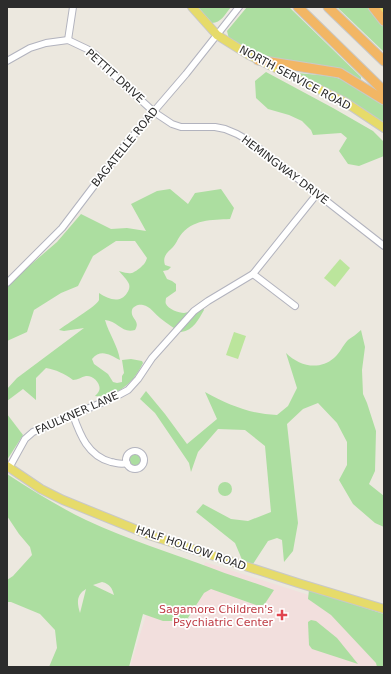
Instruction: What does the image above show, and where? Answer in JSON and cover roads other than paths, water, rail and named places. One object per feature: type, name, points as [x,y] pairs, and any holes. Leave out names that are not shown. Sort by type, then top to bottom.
[{"type":"highway","points":[[298,7],[384,91]]},
{"type":"highway","points":[[328,7],[384,61]]},
{"type":"highway","points":[[374,7],[384,21]]},
{"type":"highway","points":[[258,60],[340,73],[384,100]]},
{"type":"main road","name":"NORTH SERVICE ROAD","points":[[192,7],[218,35],[258,60],[345,102],[384,128]]},
{"type":"main road","points":[[378,7],[384,13]]},
{"type":"main road","name":"HALF HOLLOW ROAD","points":[[8,467],[41,489],[63,500],[152,536],[298,584],[384,608]]},
{"type":"street","points":[[7,61],[30,48],[46,43],[68,40],[73,7]]},
{"type":"street","name":"BAGATELLE ROAD","points":[[7,283],[62,228],[125,145],[218,35],[239,7]]},
{"type":"street","name":"PETTIT DRIVE","points":[[68,40],[96,55],[108,70],[154,112]]},
{"type":"street","name":"HEMINGWAY DRIVE","points":[[154,112],[172,124],[181,127],[215,127],[225,129],[251,142],[384,246]]},
{"type":"street","name":"FAULKNER LANE","points":[[8,467],[25,439],[33,432],[128,390],[138,379],[160,348],[194,311],[253,274],[317,194]]},
{"type":"street","points":[[253,274],[295,306]]},
{"type":"street","points":[[73,415],[81,437],[87,446],[96,454],[107,460],[120,464],[127,463]]},
{"type":"place","name":"Sagamore Children's Psychiatric Center","points":[[282,615]]}]
